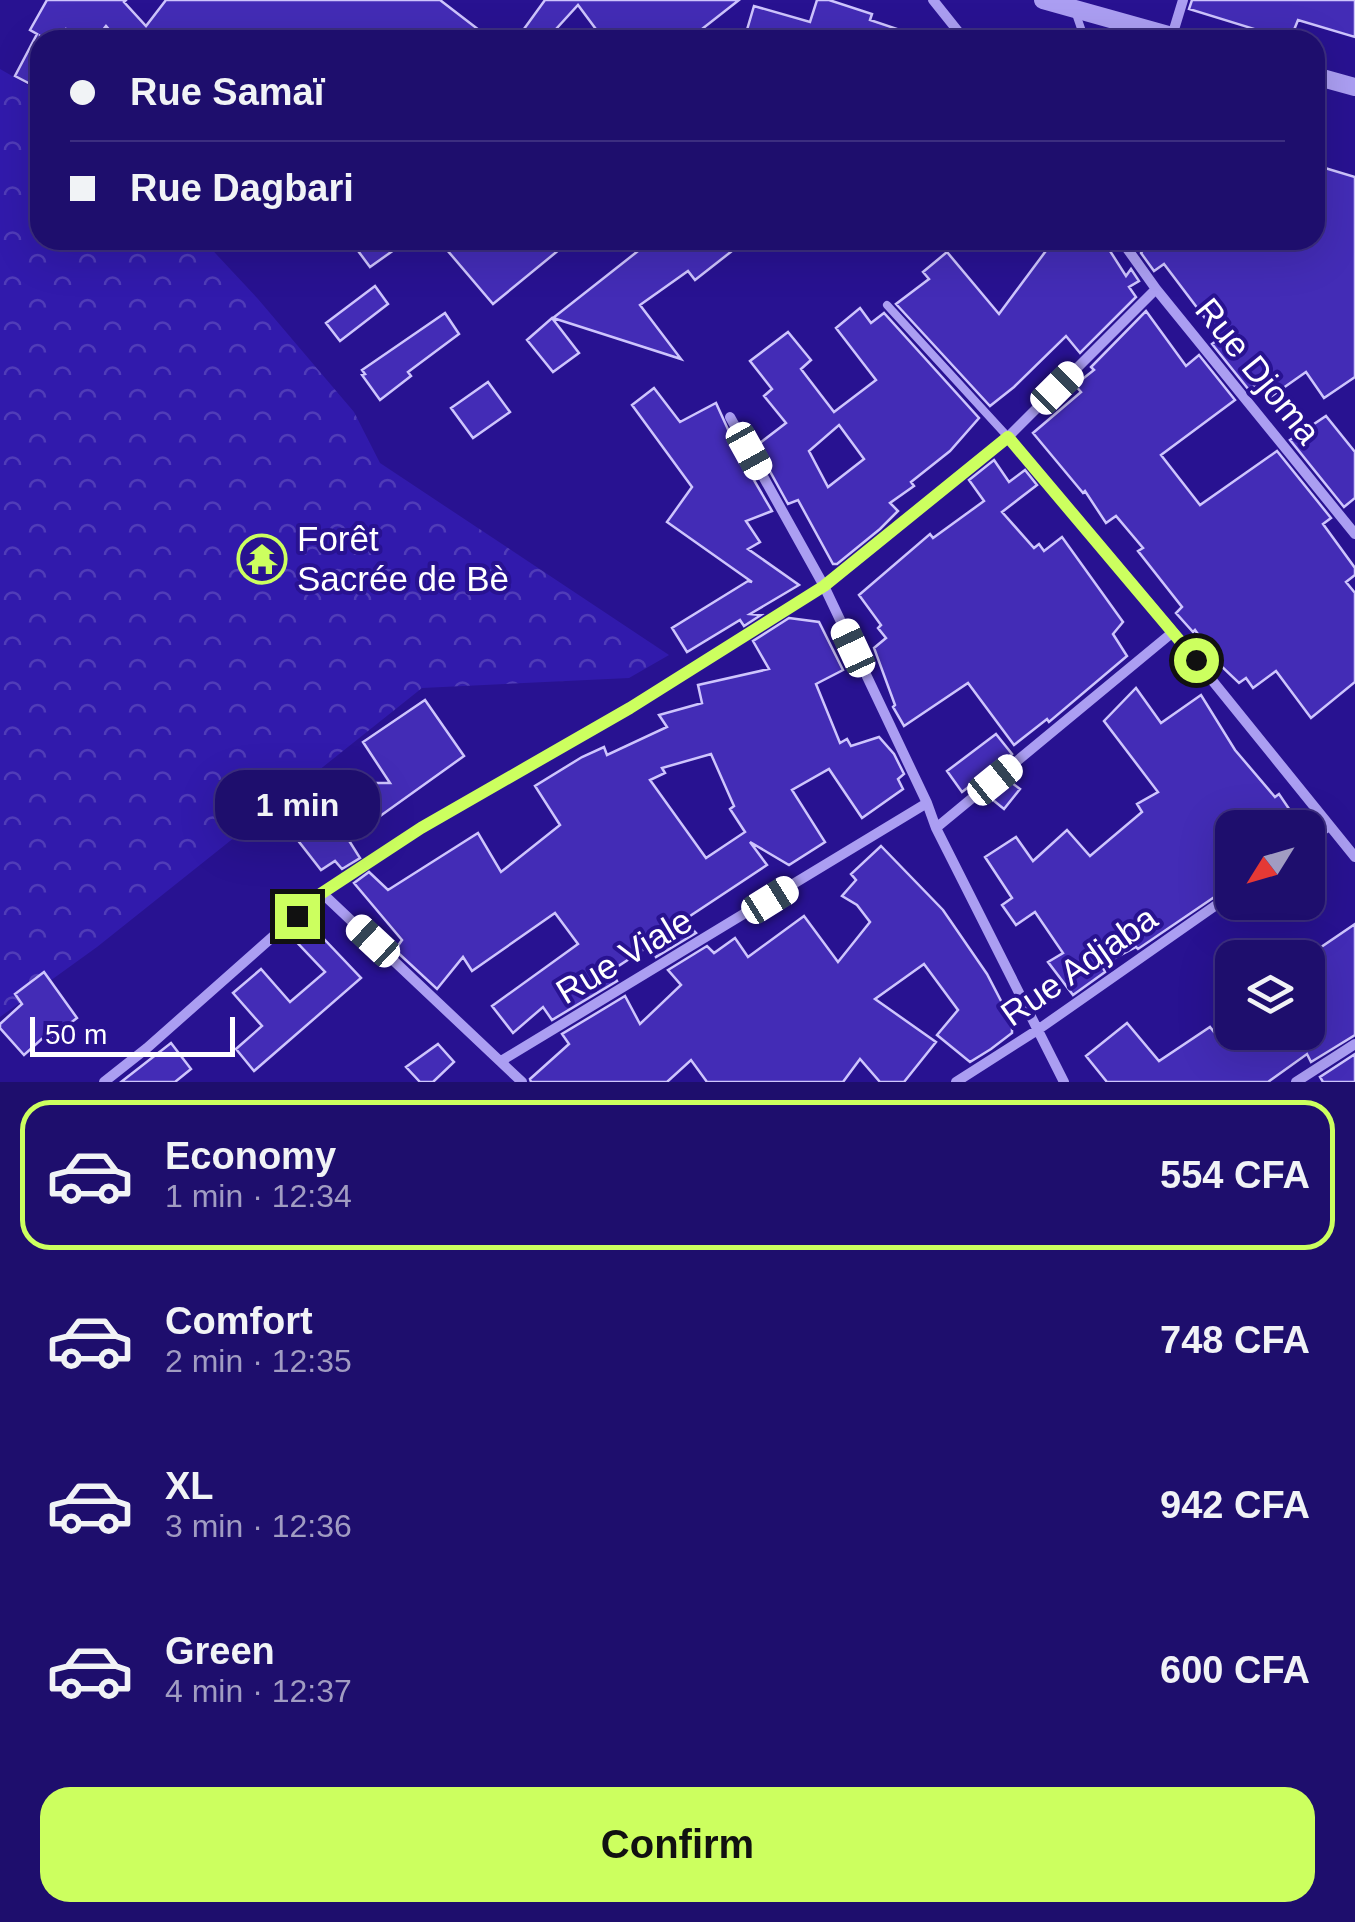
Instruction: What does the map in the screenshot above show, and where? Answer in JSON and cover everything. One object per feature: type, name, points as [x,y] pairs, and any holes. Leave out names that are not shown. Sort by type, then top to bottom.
[{"type":"street","points":[[933,0],[957,30]]},
{"type":"street","points":[[1043,0],[1151,30]]},
{"type":"street","points":[[1180,30],[1183,0]]},
{"type":"street","points":[[1325,79],[1355,87]]},
{"type":"street","name":"Rue Djoma","points":[[1127,250],[1355,534]]},
{"type":"street","points":[[104,1082],[322,893],[421,828],[630,708],[824,586],[1008,437],[1156,289]]},
{"type":"street","points":[[730,417],[824,586],[936,828],[1064,1082]]},
{"type":"street","points":[[1008,437],[1173,632],[1355,857]]},
{"type":"street","points":[[936,828],[1173,632]]},
{"type":"street","name":"Rue Viale","points":[[501,1061],[928,804]]},
{"type":"street","points":[[1325,829],[1330,826]]},
{"type":"street","points":[[322,893],[522,1082]]},
{"type":"street","name":"Rue Adjaba","points":[[956,1082],[1215,906]]},
{"type":"street","points":[[1296,1082],[1355,1044]]},
{"type":"lane","points":[[1074,8],[1082,30]]},
{"type":"lane","points":[[888,305],[1008,437]]},
{"type":"green space","name":"Forêt Sacrée de Bè","points":[[0,69],[30,86],[30,250],[212,250],[354,412],[380,463],[669,655],[629,678],[422,688],[97,947],[0,1017]]},
{"type":"building","points":[[47,0],[126,0],[146,26],[166,0],[440,0],[479,30],[109,30],[106,26],[103,30],[30,30]]},
{"type":"building","points":[[545,0],[739,0],[701,30],[597,30],[578,5],[555,30],[523,30]]},
{"type":"building","points":[[817,0],[829,0],[872,14],[870,20],[900,30],[747,30],[754,6],[810,22]]},
{"type":"building","points":[[1192,0],[1355,0],[1355,37],[1298,20],[1294,30],[1257,30],[1189,9]]},
{"type":"building","points":[[30,47],[30,84],[15,76]]},
{"type":"building","points":[[1325,168],[1355,177],[1355,377],[1324,398],[1306,372],[1269,398],[1258,383],[1249,390],[1212,344],[1220,338],[1164,264],[1154,271],[1141,253],[1325,250]]},
{"type":"building","points":[[357,250],[394,250],[370,267]]},
{"type":"building","points":[[447,250],[559,250],[493,304]]},
{"type":"building","points":[[639,250],[733,250],[695,280],[688,271],[640,305],[681,359],[553,318]]},
{"type":"building","points":[[1047,250],[1109,250],[1126,276],[1131,269],[1139,281],[1129,287],[1136,297],[1080,353],[1066,336],[990,406],[896,304],[929,279],[923,272],[947,252],[999,314]]},
{"type":"building","points":[[375,286],[388,304],[340,341],[326,323]]},
{"type":"building","points":[[860,308],[871,323],[884,313],[979,418],[950,451],[911,482],[914,486],[890,503],[898,511],[880,529],[833,564],[798,500],[788,504],[756,446],[786,423],[764,396],[772,389],[750,361],[788,332],[811,360],[801,369],[834,412],[876,380],[836,328]],"holes":[[[839,425],[864,459],[828,487],[809,451]]]},
{"type":"building","points":[[1146,311],[1186,366],[1199,355],[1235,400],[1161,455],[1200,505],[1277,451],[1331,518],[1323,524],[1355,568],[1355,575],[1346,582],[1355,593],[1355,682],[1311,718],[1276,671],[1253,688],[1246,678],[1239,683],[1219,664],[1195,630],[1176,613],[1182,607],[1138,551],[1143,548],[1116,516],[1106,523],[1085,491],[1033,433],[1081,392],[1075,385],[1094,370],[1091,367]]},
{"type":"building","points":[[445,313],[459,334],[408,372],[411,376],[380,400],[362,370]]},
{"type":"building","points":[[552,318],[579,353],[553,372],[527,340]]},
{"type":"building","points":[[488,382],[510,412],[473,438],[451,408]]},
{"type":"building","points":[[654,388],[680,422],[716,403],[741,458],[772,511],[746,521],[760,542],[748,549],[799,585],[750,614],[761,615],[744,626],[740,620],[687,652],[672,628],[752,582],[667,522],[692,487],[632,405]]},
{"type":"building","points":[[1326,416],[1355,452],[1355,498],[1344,507],[1290,440]]},
{"type":"building","points":[[994,460],[1009,482],[1025,470],[1037,485],[1002,512],[1034,548],[1039,544],[1044,551],[1062,537],[1123,622],[1113,634],[1127,656],[1049,722],[1047,719],[1014,745],[968,683],[904,726],[893,707],[874,648],[886,638],[859,595],[930,534],[933,538],[984,501],[969,480]]},
{"type":"building","points":[[789,618],[819,622],[843,670],[816,684],[840,743],[847,739],[851,746],[879,737],[904,774],[898,779],[903,789],[862,818],[829,769],[792,790],[825,842],[789,865],[750,842],[767,865],[684,920],[696,933],[656,957],[649,946],[611,971],[617,981],[552,1020],[543,1007],[513,1033],[492,1006],[578,944],[555,913],[472,971],[463,957],[437,989],[395,950],[402,940],[354,883],[369,872],[388,890],[478,833],[501,872],[560,825],[535,786],[604,747],[607,755],[667,727],[659,715],[702,703],[698,685],[769,669],[753,641]],"holes":[[[711,754],[734,806],[730,809],[745,832],[706,858],[650,780],[665,773],[662,768]]]},
{"type":"building","points":[[1136,688],[1161,723],[1201,695],[1235,750],[1290,810],[1215,810],[1215,897],[1138,949],[1102,965],[1105,972],[1073,995],[1048,962],[1063,953],[1035,912],[1016,925],[1002,905],[1012,898],[985,857],[1016,837],[1033,861],[1067,830],[1090,856],[1142,812],[1137,804],[1158,792],[1104,721]]},
{"type":"building","points":[[425,700],[464,756],[348,839],[360,858],[342,869],[335,861],[321,870],[261,793],[290,770],[337,830],[336,783],[390,783],[363,742]]},
{"type":"building","points":[[996,734],[1012,754],[962,792],[947,771]]},
{"type":"building","points":[[1008,780],[1020,789],[1004,809],[988,796]]},
{"type":"building","points":[[881,846],[943,910],[987,974],[1012,1022],[1012,1033],[991,1049],[970,1062],[937,1035],[958,1010],[924,964],[875,999],[936,1042],[904,1082],[880,1082],[860,1059],[843,1082],[707,1082],[691,1060],[667,1082],[531,1082],[569,1044],[562,1034],[625,996],[640,1024],[681,985],[668,970],[707,946],[714,953],[735,938],[748,957],[804,916],[838,962],[870,922],[857,905],[842,896],[856,880],[851,874]]},
{"type":"building","points":[[305,919],[361,978],[254,1071],[236,1049],[262,1026],[233,993],[261,969],[290,1002],[325,972],[289,934]]},
{"type":"building","points":[[1355,924],[1355,1035],[1311,1062],[1307,1054],[1268,1082],[1107,1082],[1086,1056],[1127,1023],[1159,1061],[1210,1027],[1215,1032],[1215,1050],[1325,1050],[1325,944]]},
{"type":"building","points":[[44,972],[77,1018],[48,1040],[45,1036],[24,1055],[0,1024],[22,1004],[15,994]]},
{"type":"building","points":[[171,1043],[191,1069],[175,1082],[121,1082]]},
{"type":"building","points":[[438,1044],[454,1062],[433,1082],[420,1082],[406,1067]]},
{"type":"building","points":[[1355,1054],[1355,1082],[1323,1082],[1320,1077]]},
{"type":"place","name":"Forêt Sacrée de Bè","points":[[262,559]]},
{"type":"route","points":[[297,916],[322,893],[421,828],[630,708],[824,586],[1008,437],[1196,660]]}]
